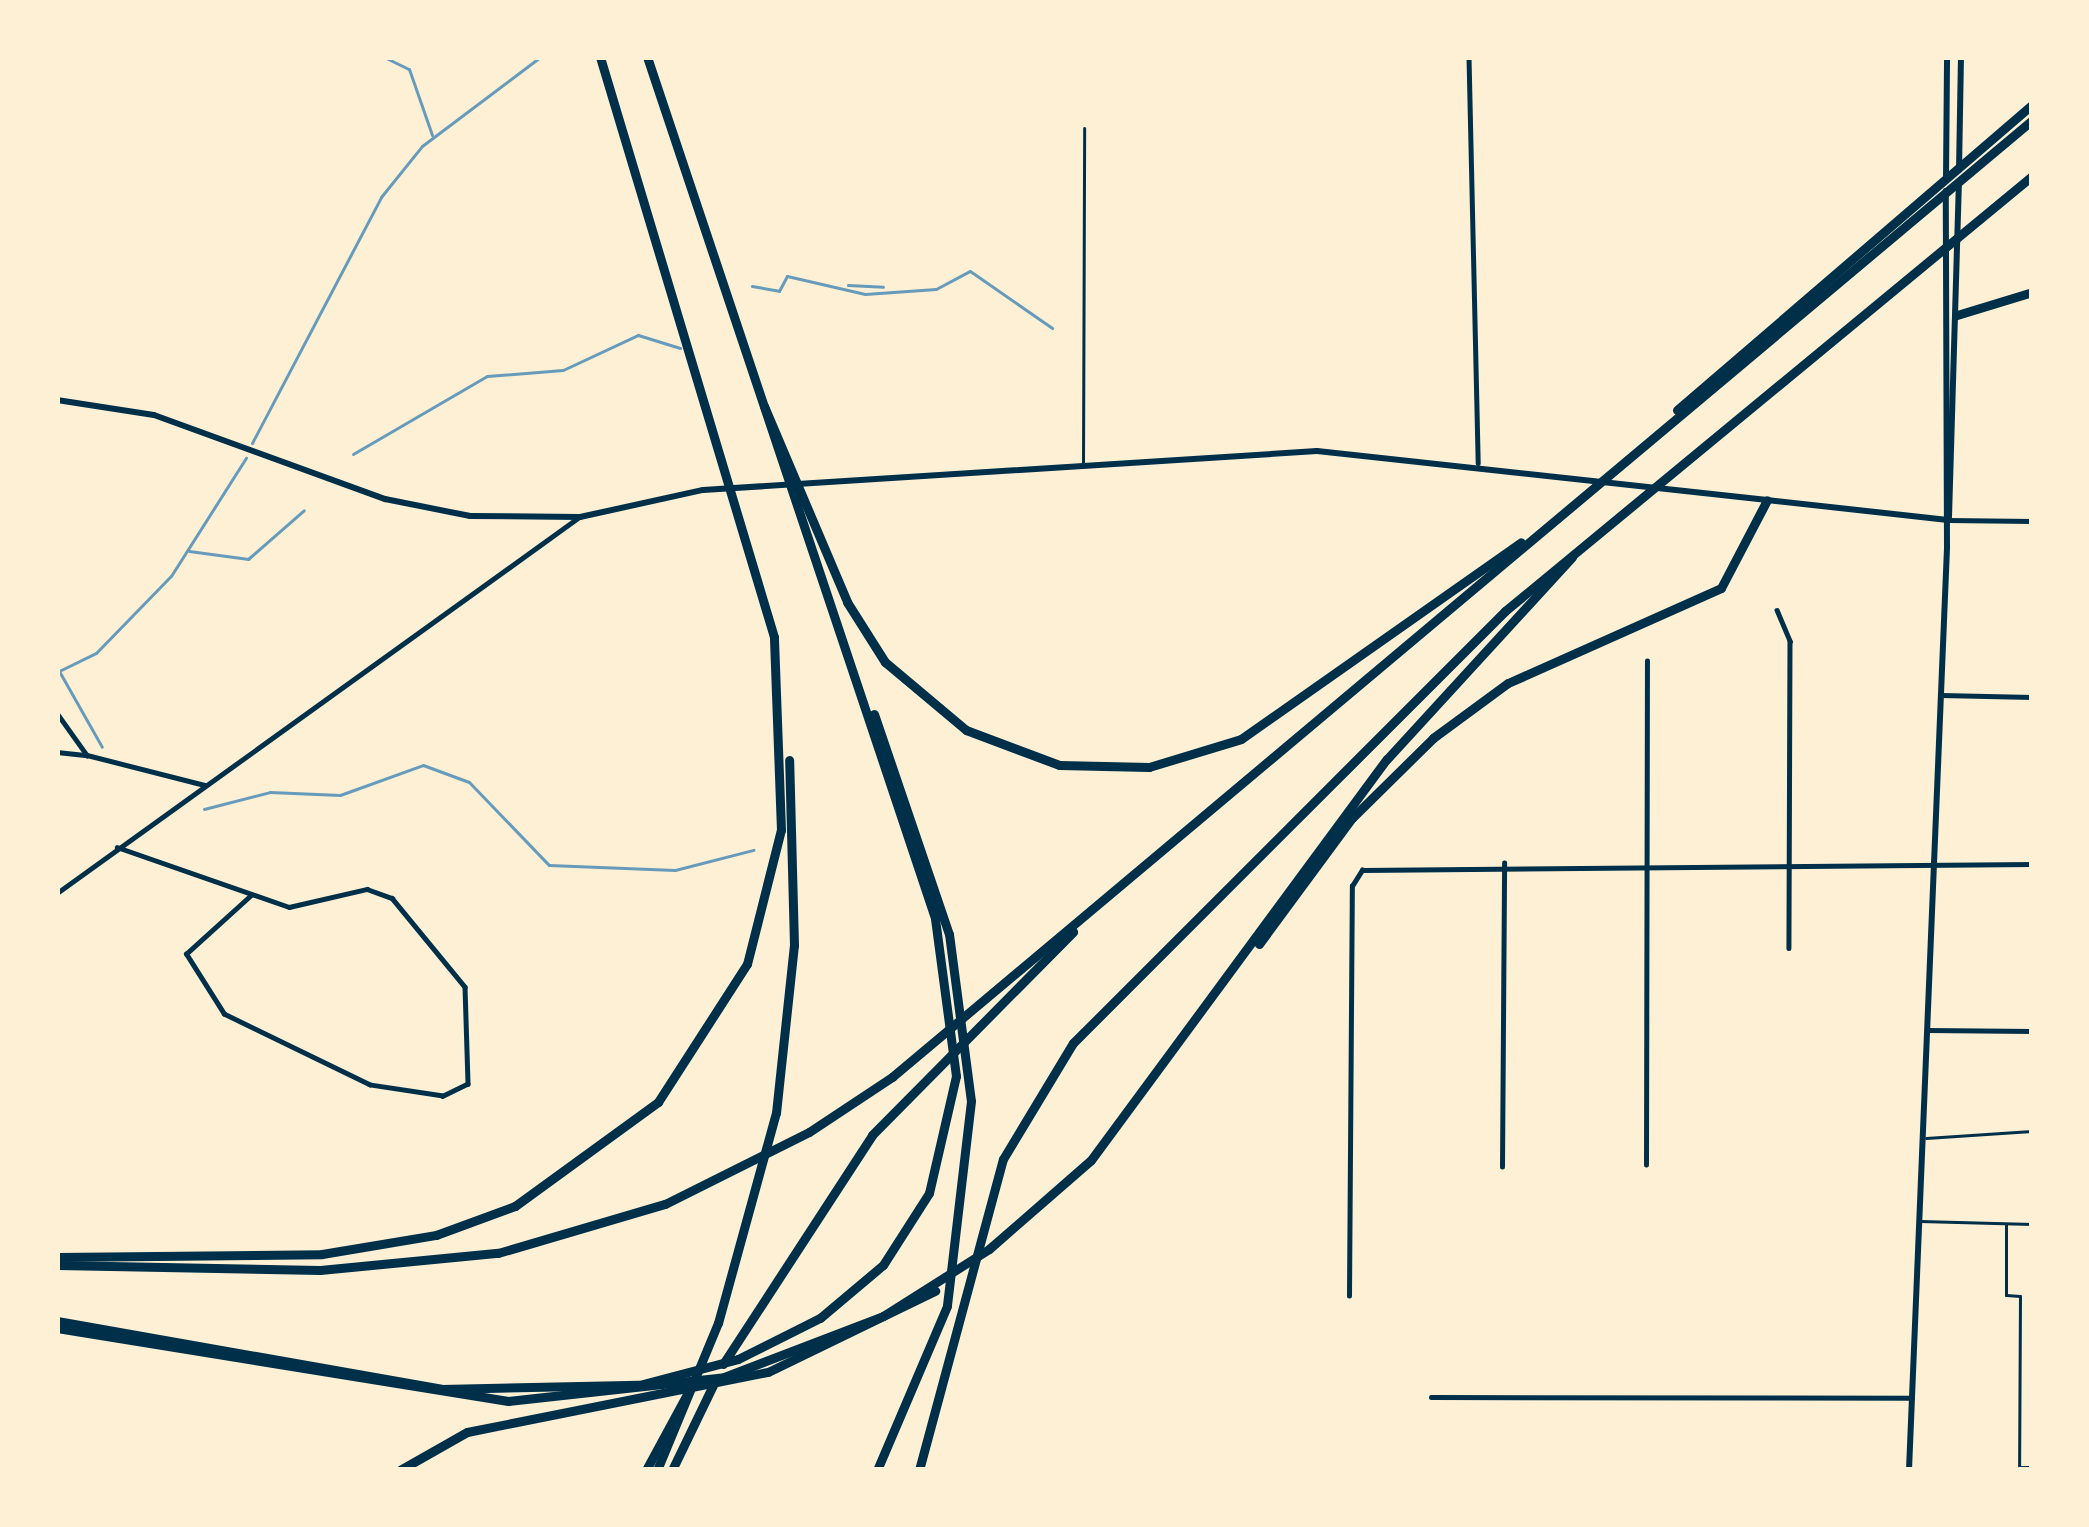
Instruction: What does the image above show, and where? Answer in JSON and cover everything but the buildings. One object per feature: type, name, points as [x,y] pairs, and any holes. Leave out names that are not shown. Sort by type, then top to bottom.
[{"type":"highway","points":[[600,57],[744,508],[786,730],[795,903],[776,1113],[756,1197],[718,1324],[692,1390],[646,1470]]},
{"type":"highway","points":[[647,57],[750,379],[949,934],[971,1101],[947,1306],[877,1470]]},
{"type":"highway","points":[[1659,432],[1923,194],[2032,105]]},
{"type":"highway","points":[[57,1261],[360,1269],[532,1246],[735,1173],[918,1054],[997,995],[1106,898],[2032,120]]},
{"type":"highway","points":[[919,1470],[1003,1159],[1051,1068],[1317,794],[1572,557],[2032,176]]},
{"type":"highway","points":[[1951,315],[2032,292]]},
{"type":"highway","points":[[750,379],[847,602],[885,662],[966,730],[1059,765],[1149,767],[1241,739],[1542,531]]},
{"type":"highway","points":[[1250,951],[1352,818],[1433,738],[1523,676],[1701,602],[1746,557],[1767,500]]},
{"type":"highway","points":[[400,1470],[466,1432],[769,1372],[921,1299],[989,1250],[1125,1122],[1415,725],[1572,557]]},
{"type":"highway","points":[[57,1325],[404,1384],[561,1393],[721,1365],[843,1303],[916,1218],[955,1099],[935,918],[863,693]]},
{"type":"highway","points":[[57,1261],[399,1244],[515,1206],[596,1157],[680,1077],[747,964],[779,846],[786,730]]},
{"type":"highway","points":[[672,1470],[749,1313],[828,1191],[997,995]]},
{"type":"highway","points":[[57,1325],[415,1393],[562,1400],[753,1369],[921,1299]]},
{"type":"highway","points":[[657,1470],[663,1447]]},
{"type":"main road","points":[[1947,57],[1951,315]]},
{"type":"main road","points":[[1909,1470],[1948,520],[1960,57]]},
{"type":"main road","points":[[57,400],[154,415],[414,508],[580,517],[703,490],[1317,451],[1478,463],[1948,520]]},
{"type":"street","points":[[1468,57],[1478,463]]},
{"type":"street","points":[[57,893],[580,517]]},
{"type":"street","points":[[1948,520],[2032,521]]},
{"type":"street","points":[[1777,610],[1790,641],[1790,948]]},
{"type":"street","points":[[1646,662],[1646,1166]]},
{"type":"street","points":[[1941,695],[2032,697]]},
{"type":"street","points":[[58,715],[88,755]]},
{"type":"street","points":[[57,752],[88,755],[208,786]]},
{"type":"street","points":[[117,847],[294,907],[384,893],[461,980],[471,1019],[472,1076],[442,1096],[349,1078],[258,1037],[210,1000],[185,961],[198,932],[251,895]]},
{"type":"street","points":[[1502,1167],[1504,863]]},
{"type":"street","points":[[1349,1296],[1352,886],[1361,870],[1504,863],[2032,863]]},
{"type":"street","points":[[1927,1030],[2032,1031]]},
{"type":"street","points":[[1431,1397],[1912,1397]]},
{"type":"lane","points":[[1083,464],[1084,128]]},
{"type":"lane","points":[[1922,1138],[2032,1131]]},
{"type":"lane","points":[[1919,1221],[2032,1224]]},
{"type":"lane","points":[[2006,1224],[2006,1295],[2020,1296],[2019,1467],[2032,1467]]},
{"type":"waterway","points":[[384,57],[409,69],[432,135]]},
{"type":"waterway","points":[[252,443],[381,197],[422,146],[540,57]]},
{"type":"waterway","points":[[752,286],[779,291],[787,276],[865,294],[936,289],[970,271],[1052,328]]},
{"type":"waterway","points":[[848,285],[883,287]]},
{"type":"waterway","points":[[353,454],[487,376],[563,370],[638,335],[680,348]]},
{"type":"waterway","points":[[57,672],[96,653],[171,576],[246,458]]},
{"type":"waterway","points":[[189,551],[248,559],[304,510]]},
{"type":"waterway","points":[[59,671],[102,747]]},
{"type":"waterway","points":[[204,809],[270,792],[340,795],[423,765],[469,782],[549,865],[675,870],[753,850]]}]
